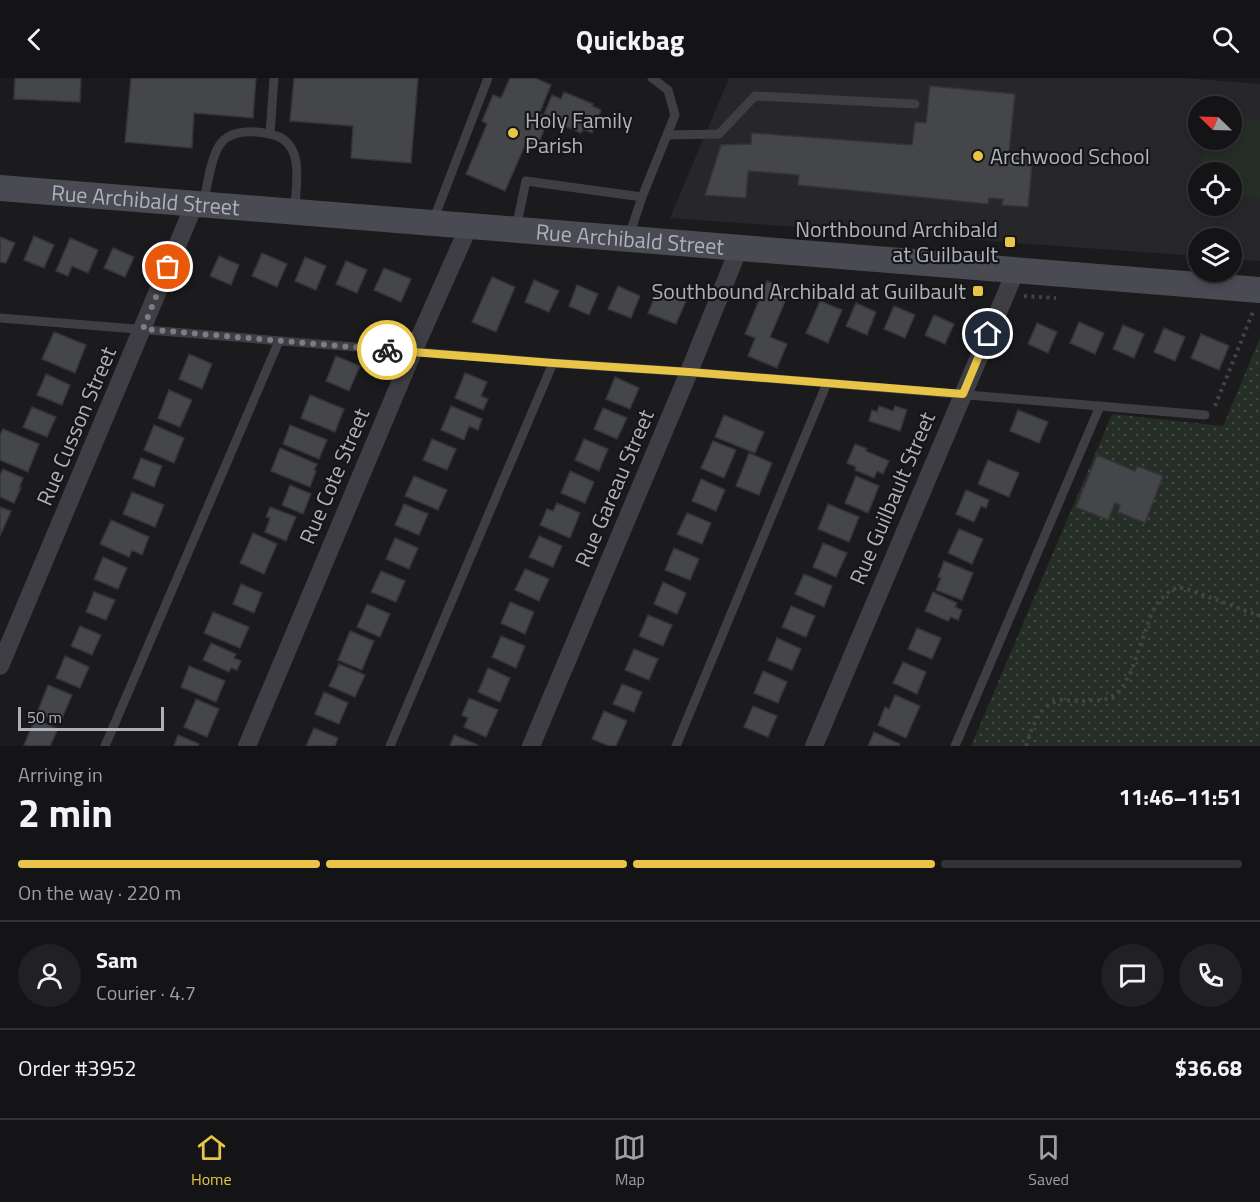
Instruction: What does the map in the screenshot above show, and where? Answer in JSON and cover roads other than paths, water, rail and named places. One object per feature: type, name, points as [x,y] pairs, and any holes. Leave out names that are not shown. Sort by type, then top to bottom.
[{"type":"main road","name":"Rue Archibald Street","points":[[0,188],[1016,270],[1256,301]]},
{"type":"street","name":"Rue Cusson Street","points":[[0,666],[143,329],[199,204]]},
{"type":"street","name":"Rue Cote Street","points":[[247,746],[413,352],[470,226]]},
{"type":"street","name":"Rue Gareau Street","points":[[531,746],[739,248]]},
{"type":"street","name":"Rue Guilbault Street","points":[[814,746],[1016,270]]},
{"type":"lane","points":[[270,134],[274,78]]},
{"type":"lane","points":[[433,223],[488,78]]},
{"type":"lane","points":[[628,238],[642,196],[675,115],[668,90],[652,78]]},
{"type":"lane","points":[[667,135],[719,134],[755,96],[915,104]]},
{"type":"lane","points":[[199,204],[222,143],[236,133],[252,132],[270,134],[283,139],[292,150],[296,160],[294,212]]},
{"type":"lane","points":[[516,230],[526,182],[642,196]]},
{"type":"lane","points":[[0,329],[2,318],[1205,415]]},
{"type":"lane","points":[[105,746],[279,341]]},
{"type":"lane","points":[[390,746],[553,363]]},
{"type":"lane","points":[[676,746],[827,383]]},
{"type":"lane","points":[[955,746],[1100,406]]},
{"type":"place","name":"Holy Family Parish","points":[[513,133]]},
{"type":"place","name":"Archwood School","points":[[978,156]]},
{"type":"place","name":"Northbound Archibald at Guilbault","points":[[1010,242]]},
{"type":"place","name":"Southbound Archibald at Guilbault","points":[[978,291]]}]
